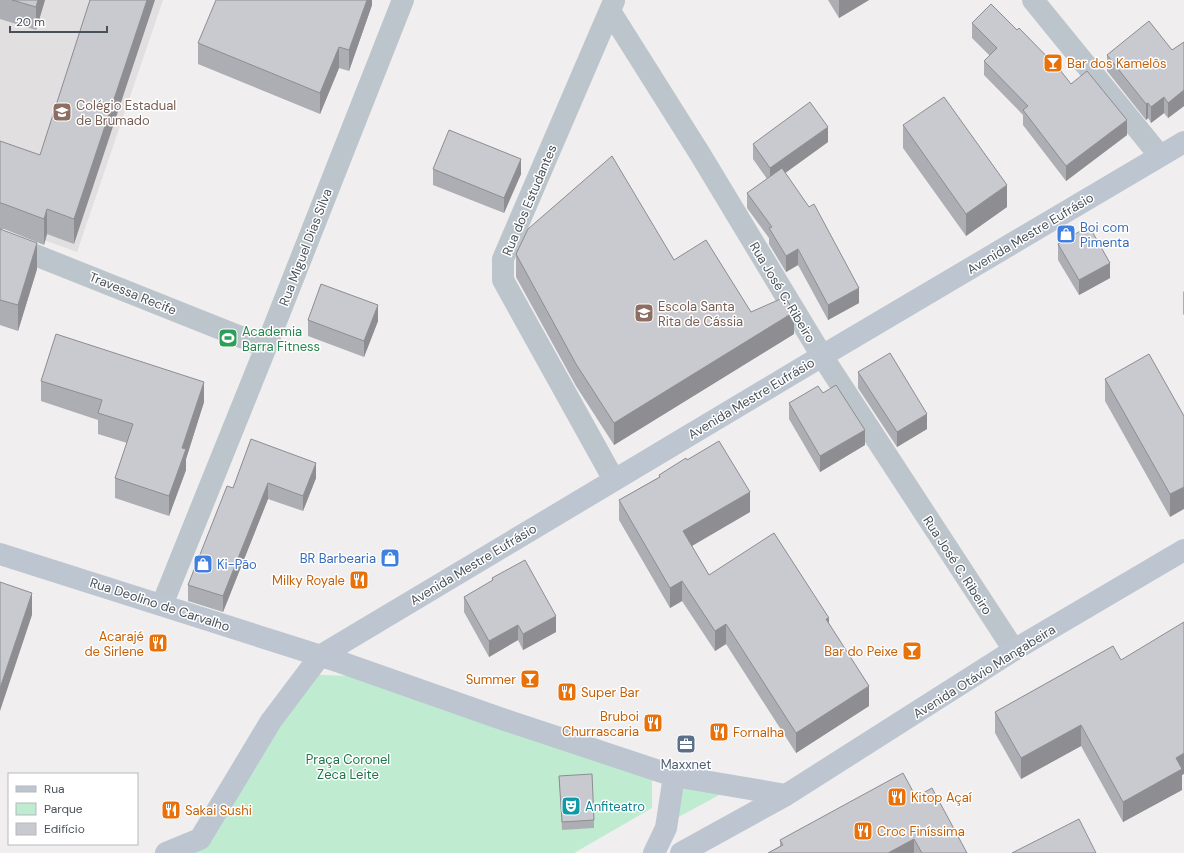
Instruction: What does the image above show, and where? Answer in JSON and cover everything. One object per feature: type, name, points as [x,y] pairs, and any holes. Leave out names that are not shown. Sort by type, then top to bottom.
[{"type":"main road","name":"Avenida Mestre Eufrásio","points":[[320,656],[1184,142]]},
{"type":"main road","name":"Avenida Otávio Mangabeira","points":[[786,796],[1014,650],[1184,550]]},
{"type":"main road","name":"Rua Deolino de Carvalho","points":[[0,554],[320,656]]},
{"type":"main road","points":[[166,853],[200,839],[271,721],[320,656],[505,720],[674,776],[786,796]]},
{"type":"main road","points":[[654,853],[666,828],[674,776]]},
{"type":"main road","points":[[681,853],[786,796]]},
{"type":"street","name":"Rua Miguel Dias Silva","points":[[162,605],[402,0]]},
{"type":"street","points":[[1033,0],[1160,156]]},
{"type":"street","name":"Rua José C. Ribeiro","points":[[612,5],[822,356],[1014,650]]},
{"type":"street","name":"Rua dos Estudantes","points":[[612,5],[503,259],[503,280],[614,480]]},
{"type":"street","name":"Travessa Recife","points":[[0,241],[266,346]]},
{"type":"shaded area","name":"Colégio Estadual de Brumado","points":[[0,0],[163,0],[77,252],[0,224]]},
{"type":"green space","name":"Praça Coronel Zeca Leite","points":[[301,674],[348,676],[652,777],[652,808],[574,853],[183,853]]},
{"type":"green space","points":[[684,779],[721,794],[671,821]]},
{"type":"building","points":[[12,0],[38,0],[36,7]]},
{"type":"building","points":[[90,0],[147,0],[74,219],[47,209],[44,219],[0,203],[0,141],[40,155]]},
{"type":"building","points":[[216,0],[367,0],[349,50],[339,47],[320,93],[198,43]]},
{"type":"building","points":[[991,4],[1017,30],[1019,28],[1060,70],[1071,84],[1087,71],[1127,120],[1066,166],[1023,110],[1028,106],[984,61],[997,48],[972,23]]},
{"type":"building","points":[[1149,21],[1172,50],[1184,42],[1184,90],[1168,103],[1164,97],[1151,107],[1148,103],[1146,104],[1107,55]]},
{"type":"building","points":[[944,97],[1007,185],[966,214],[903,125]]},
{"type":"building","points":[[810,102],[828,127],[770,168],[753,144]]},
{"type":"building","points":[[449,130],[521,159],[504,198],[433,169]]},
{"type":"building","name":"Escola Santa Rita de Cássia","points":[[612,156],[674,260],[706,240],[751,312],[785,297],[794,312],[614,423],[576,364],[516,254],[528,229]]},
{"type":"building","points":[[782,168],[809,207],[814,204],[859,288],[828,305],[798,249],[786,256],[769,228],[772,227],[747,193]]},
{"type":"building","points":[[1089,226],[1110,263],[1079,280],[1058,244]]},
{"type":"building","points":[[0,229],[37,243],[18,305],[0,300]]},
{"type":"building","points":[[321,284],[378,305],[364,341],[308,320]]},
{"type":"building","points":[[56,334],[204,382],[182,448],[186,449],[169,496],[115,478],[133,424],[98,413],[102,400],[41,381]]},
{"type":"building","points":[[890,353],[927,414],[897,432],[858,372]]},
{"type":"building","points":[[1149,354],[1184,416],[1184,487],[1170,494],[1105,379]]},
{"type":"building","points":[[836,385],[865,430],[820,456],[789,403],[818,386],[823,393]]},
{"type":"building","points":[[251,439],[316,463],[303,496],[268,483],[223,596],[188,585],[227,486],[233,488]]},
{"type":"building","points":[[719,441],[750,492],[683,531],[709,575],[774,533],[829,618],[826,619],[869,686],[796,733],[726,624],[715,631],[682,581],[670,588],[619,500],[660,477],[659,475],[686,458],[687,460]]},
{"type":"building","points":[[525,560],[556,616],[523,634],[518,625],[489,641],[464,597],[493,580],[492,578]]},
{"type":"building","points":[[0,582],[32,593],[0,688]]},
{"type":"building","points":[[1184,622],[1184,753],[1176,758],[1182,769],[1123,802],[1081,725],[1021,758],[995,712],[1113,646],[1121,660]]},
{"type":"building","points":[[903,773],[916,797],[932,788],[967,853],[922,853],[914,839],[888,853],[768,853],[783,845],[780,840]]},
{"type":"building","points":[[592,774],[594,820],[562,822],[559,776]]},
{"type":"building","points":[[1079,819],[1096,853],[1012,853]]},
{"type":"place","name":"Bar dos Kamelôs","points":[[1053,63]]},
{"type":"place","name":"Colégio Estadual de Brumado","points":[[62,112]]},
{"type":"place","name":"Boi com Pimenta","points":[[1066,234]]},
{"type":"place","name":"Escola Santa Rita de Cássia","points":[[644,313]]},
{"type":"place","name":"Academia Barra Fitness","points":[[228,338]]},
{"type":"place","name":"BR Barbearia","points":[[390,558]]},
{"type":"place","name":"Ki-Pão","points":[[203,564]]},
{"type":"place","name":"Milky Royale","points":[[359,580]]},
{"type":"place","name":"Acarajé de Sirlene","points":[[158,643]]},
{"type":"place","name":"Bar do Peixe","points":[[912,651]]},
{"type":"place","name":"Summer","points":[[530,679]]},
{"type":"place","name":"Super Bar","points":[[567,692]]},
{"type":"place","name":"Bruboi Churrascaria","points":[[653,723]]},
{"type":"place","name":"Fornalha","points":[[719,732]]},
{"type":"place","name":"Maxxnet","points":[[686,744]]},
{"type":"place","name":"Kitop Açaí","points":[[897,797]]},
{"type":"place","name":"Anfiteatro","points":[[571,806]]},
{"type":"place","name":"Sakai Sushi","points":[[171,810]]},
{"type":"place","name":"Croc Finíssima","points":[[863,831]]}]
